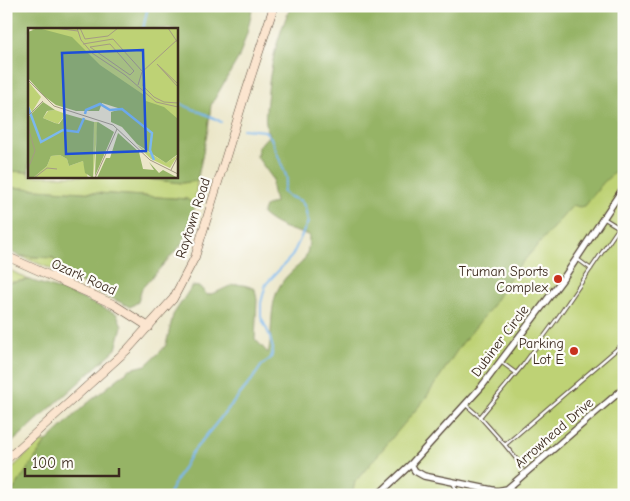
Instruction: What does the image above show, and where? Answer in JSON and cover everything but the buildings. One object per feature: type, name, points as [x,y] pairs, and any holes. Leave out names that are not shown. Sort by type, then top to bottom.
[{"type":"main road","name":"Raytown Road","points":[[6,460],[128,350],[173,299],[195,257],[274,6]]},
{"type":"main road","name":"Ozark Road","points":[[6,256],[114,304],[149,327]]},
{"type":"street","name":"Dubiner Circle","points":[[378,495],[410,464],[482,386],[576,258],[624,187]]},
{"type":"street","name":"Arrowhead Drive","points":[[498,493],[508,489],[624,388]]},
{"type":"street","points":[[410,464],[424,476],[498,493]]},
{"type":"lane","points":[[602,217],[618,227]]},
{"type":"lane","points":[[480,417],[556,320],[624,220]]},
{"type":"lane","points":[[576,258],[591,269]]},
{"type":"lane","points":[[505,445],[624,343]]},
{"type":"lane","points":[[501,362],[516,373]]},
{"type":"lane","points":[[466,404],[480,417],[522,466]]},
{"type":"lane","points":[[452,481],[459,495]]},
{"type":"lane","points":[[406,495],[416,495]]},
{"type":"green space","points":[[6,6],[251,6],[252,10],[247,33],[239,57],[211,105],[197,181],[182,183],[138,178],[178,178],[178,28],[28,28],[28,172],[6,171]]},
{"type":"green space","points":[[291,6],[624,6],[624,163],[603,183],[585,206],[573,205],[513,273],[490,309],[460,346],[425,399],[355,482],[352,495],[10,495],[46,442],[84,406],[130,369],[146,365],[160,352],[166,345],[173,315],[192,286],[200,287],[207,295],[235,285],[255,289],[257,300],[255,339],[268,353],[274,300],[286,277],[304,260],[307,254],[309,235],[284,228],[262,214],[266,205],[275,203],[272,187],[273,179],[257,157],[258,147],[270,134],[266,126],[268,87],[278,40]]},
{"type":"green space","name":"Truman Sports Complex","points":[[624,89],[624,495],[306,495]]},
{"type":"green space","points":[[6,171],[28,172],[28,178],[138,178],[182,183],[197,181],[195,206],[187,199],[6,187]]},
{"type":"green space","points":[[6,187],[187,199],[195,206],[182,244],[142,288],[138,302],[130,307],[59,272],[54,258],[20,256],[6,250]]},
{"type":"green space","points":[[20,256],[54,258],[59,272]]},
{"type":"green space","points":[[6,268],[29,280],[6,283]]},
{"type":"green space","points":[[29,280],[67,292],[117,314],[122,326],[116,349],[6,448],[6,283]]},
{"type":"green space","points":[[40,442],[46,442],[10,495],[6,495],[6,474]]},
{"type":"waterway","points":[[143,28],[148,6]]},
{"type":"waterway","points":[[178,102],[221,122]]},
{"type":"waterway","points":[[168,495],[191,454],[262,365],[271,358],[273,349],[269,334],[261,317],[261,303],[266,284],[292,256],[308,222],[305,207],[301,201],[283,192],[287,178],[271,138],[265,131],[243,129]]},
{"type":"place","name":"Truman Sports Complex","points":[[558,279]]},
{"type":"place","name":"Parking Lot E","points":[[574,351]]}]
